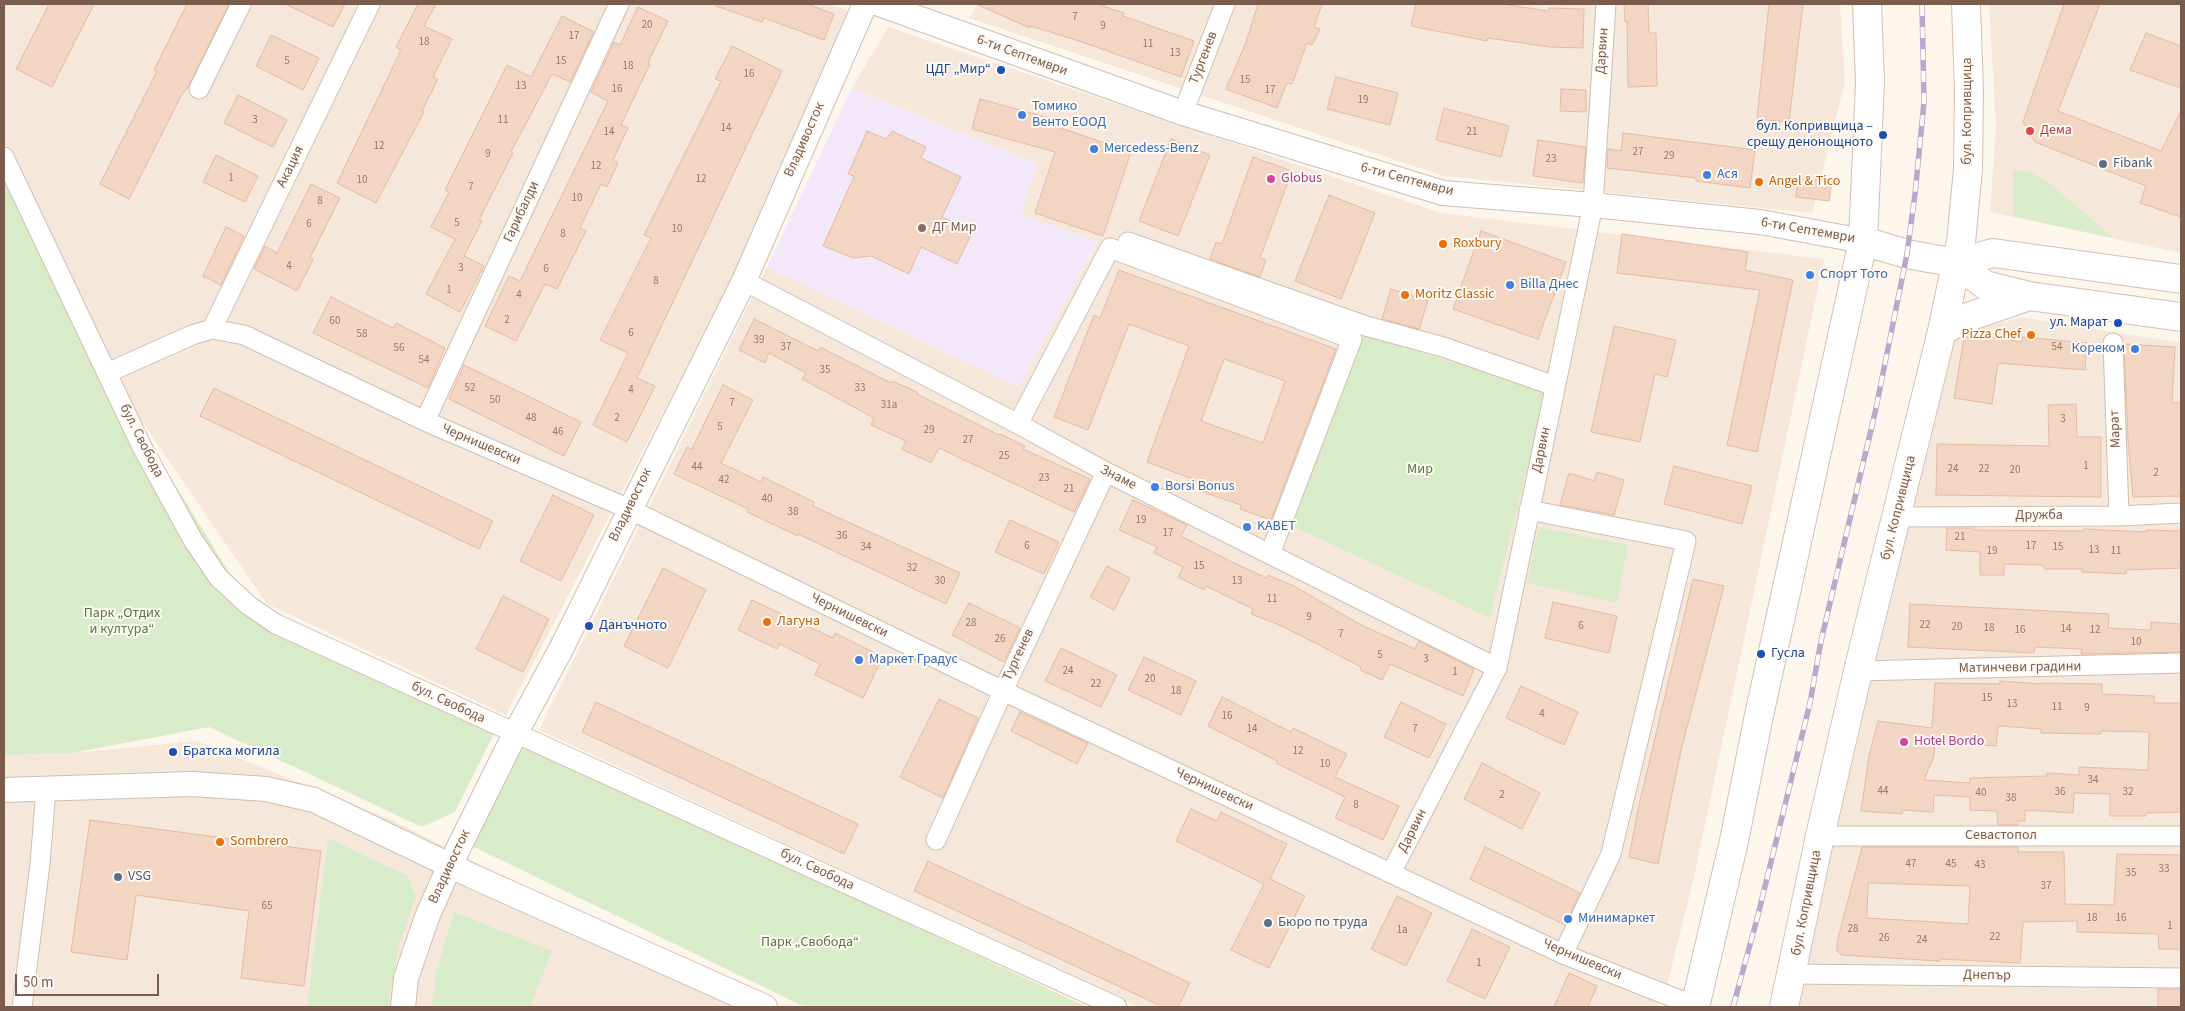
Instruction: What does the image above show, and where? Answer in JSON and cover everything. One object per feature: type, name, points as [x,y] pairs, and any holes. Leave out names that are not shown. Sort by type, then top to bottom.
[{"type":"main road","points":[[1695,1007],[1734,841],[1760,710],[1863,241],[1870,83],[1867,4]]},
{"type":"main road","name":"бул. Копривщица","points":[[1784,1007],[1820,836],[1858,671],[1942,331],[1961,242],[1968,169],[1969,91],[1966,4]]},
{"type":"main road","name":"6-ти Септември","points":[[1863,241],[1907,254],[1956,263],[1993,253],[2181,279]]},
{"type":"main road","name":"6-ти Септември","points":[[1956,263],[1985,285],[2029,296],[2181,317]]},
{"type":"main road","points":[[1942,331],[1968,317],[2029,296]]},
{"type":"street","points":[[199,89],[241,4]]},
{"type":"street","name":"Акация","points":[[212,329],[370,4]]},
{"type":"street","name":"Гарибалди","points":[[425,421],[619,4]]},
{"type":"street","name":"Владивосток","points":[[403,1007],[406,978],[427,918],[450,865],[744,281],[865,4]]},
{"type":"street","name":"6-ти Септември","points":[[879,4],[1183,113],[1443,193],[1593,205],[1760,222],[1863,241]]},
{"type":"street","name":"Тургенев","points":[[1183,113],[1226,4]]},
{"type":"street","name":"Дарвин","points":[[1391,873],[1496,668],[1593,205],[1606,4]]},
{"type":"street","name":"бул. Свобода","points":[[4,157],[142,447],[193,540],[218,577],[248,606],[276,624],[1117,1007]]},
{"type":"street","points":[[1128,242],[1366,326],[1442,347],[1555,386]]},
{"type":"street","points":[[1018,424],[1110,248],[1352,338],[1270,554]]},
{"type":"street","name":"Знаме","points":[[744,281],[1106,472],[1496,668]]},
{"type":"street","name":"Чернишевски","points":[[108,373],[192,335],[212,329],[244,335],[425,421],[629,509],[1003,691],[1563,954],[1695,1007]]},
{"type":"street","name":"Марат","points":[[2113,343],[2119,516]]},
{"type":"street","name":"Тургенев","points":[[936,840],[1003,691],[1106,472]]},
{"type":"street","points":[[1529,510],[1686,541],[1611,854],[1563,954]]},
{"type":"street","name":"Дружба","points":[[1896,517],[2119,516],[2181,513]]},
{"type":"street","name":"Матинчеви градини","points":[[1858,671],[2181,663]]},
{"type":"street","points":[[4,790],[192,784],[266,789],[314,800],[450,865],[765,1007]]},
{"type":"street","points":[[22,1007],[40,864],[46,789]]},
{"type":"street","name":"Севастопол","points":[[1820,836],[2181,836]]},
{"type":"street","name":"Днепър","points":[[1792,974],[2181,978]]},
{"type":"shaded area","points":[[5,4],[829,4],[849,11],[732,280],[506,715],[267,604],[82,334],[4,177]]},
{"type":"shaded area","points":[[978,4],[1840,4],[1845,82],[1812,213],[1444,176],[969,18]]},
{"type":"shaded area","points":[[1989,4],[2181,4],[2181,253],[1990,212],[1996,126]]},
{"type":"shaded area","points":[[888,27],[1441,213],[1824,259],[1694,877],[1667,985],[1656,1007],[1139,1007],[539,730],[767,267],[1019,387],[1098,242],[1021,215],[1037,164],[852,88]]},
{"type":"shaded area","name":"ДГ Мир","points":[[852,88],[1037,164],[1021,215],[1098,241],[1019,387],[767,267]]},
{"type":"shaded area","points":[[2021,317],[2181,343],[2181,1007],[1792,1007],[1845,778],[1954,336]]},
{"type":"shaded area","points":[[197,741],[394,821],[762,1007],[4,1007],[4,755],[72,753]]},
{"type":"green space","points":[[2013,170],[2032,172],[2054,187],[2113,238],[2013,216]]},
{"type":"green space","name":"Парк „Отдих и култура“","points":[[4,177],[82,334],[261,624],[494,733],[455,812],[422,827],[209,727],[72,753],[4,755]]},
{"type":"green space","name":"Мир","points":[[1361,334],[1546,392],[1490,618],[1290,525]]},
{"type":"green space","points":[[1539,527],[1628,545],[1617,603],[1527,583]]},
{"type":"green space","name":"Парк „Свобода“","points":[[522,742],[1087,1007],[805,1007],[472,846]]},
{"type":"green space","points":[[328,838],[408,876],[416,897],[399,945],[388,1007],[307,1007]]},
{"type":"green space","points":[[454,912],[552,951],[530,1007],[432,1007],[436,973]]},
{"type":"building","points":[[49,4],[94,4],[52,87],[16,69]]},
{"type":"building","points":[[187,4],[229,4],[129,199],[100,184],[157,71],[154,70]]},
{"type":"building","points":[[285,4],[345,4],[333,27]]},
{"type":"building","points":[[418,4],[436,4],[424,26],[452,39],[433,77],[438,79],[422,111],[424,112],[376,203],[337,183],[401,50],[396,47]]},
{"type":"building","points":[[717,4],[807,4],[834,14],[824,40],[764,18],[762,22],[716,6]]},
{"type":"building","points":[[976,4],[1098,4],[1124,13],[1123,16],[1194,41],[1181,77],[1082,42],[1031,26],[1030,28]]},
{"type":"building","points":[[1258,4],[1322,4],[1314,27],[1320,29],[1312,45],[1307,43],[1292,84],[1287,83],[1277,108],[1226,89],[1245,45]]},
{"type":"building","points":[[1416,4],[1502,4],[1549,11],[1549,8],[1584,9],[1583,48],[1549,47],[1488,38],[1487,41],[1411,26]]},
{"type":"building","points":[[1624,4],[1648,4],[1649,33],[1656,33],[1657,86],[1628,87],[1627,21],[1625,22]]},
{"type":"building","points":[[1769,4],[1803,4],[1789,122],[1757,119]]},
{"type":"building","points":[[2064,4],[2100,4],[2058,111],[2161,151],[2181,111],[2181,217],[2140,203],[2146,186],[2035,142],[2023,122]]},
{"type":"building","points":[[638,7],[668,21],[621,125],[628,128],[613,160],[618,163],[607,187],[601,184],[580,228],[586,231],[557,289],[545,284],[516,341],[485,326],[509,276],[520,281],[608,101],[591,92],[614,42],[620,45]]},
{"type":"building","points":[[562,16],[594,32],[570,82],[552,74],[511,152],[513,153],[479,220],[482,221],[464,256],[484,266],[460,312],[426,294],[455,239],[431,227],[449,192],[445,190],[507,65],[531,77]]},
{"type":"building","points":[[2146,33],[2181,46],[2181,88],[2130,70]]},
{"type":"building","points":[[271,35],[319,58],[303,90],[256,66]]},
{"type":"building","points":[[732,46],[782,71],[637,378],[655,386],[627,442],[593,425],[628,353],[600,340],[651,238],[644,235],[721,81],[715,79]]},
{"type":"building","points":[[1336,77],[1398,93],[1390,125],[1327,109]]},
{"type":"building","points":[[1561,89],[1586,90],[1586,112],[1560,111]]},
{"type":"building","points":[[238,95],[287,120],[273,147],[224,123]]},
{"type":"building","points":[[980,99],[1053,119],[1052,125],[1131,152],[1103,236],[1035,213],[1055,152],[972,129]]},
{"type":"building","points":[[1444,108],[1509,126],[1501,157],[1436,140]]},
{"type":"building","points":[[867,131],[886,139],[892,131],[926,147],[921,158],[961,177],[942,217],[973,231],[957,264],[921,247],[909,274],[871,256],[853,258],[823,246],[854,176],[848,174]]},
{"type":"building","points":[[1623,133],[1755,150],[1750,188],[1696,181],[1696,178],[1607,168],[1608,149],[1621,151]]},
{"type":"building","points":[[1171,139],[1210,155],[1178,236],[1139,221]]},
{"type":"building","points":[[1538,140],[1586,147],[1583,183],[1533,176]]},
{"type":"building","points":[[216,155],[258,176],[245,202],[203,182]]},
{"type":"building","points":[[1253,157],[1292,171],[1260,258],[1266,260],[1260,277],[1210,259],[1216,242],[1222,244]]},
{"type":"building","points":[[1798,178],[1832,182],[1829,201],[1796,197]]},
{"type":"building","points":[[311,184],[340,198],[310,258],[313,260],[297,291],[254,269],[265,246],[277,253]]},
{"type":"building","points":[[1329,195],[1375,213],[1341,299],[1295,281]]},
{"type":"building","points":[[226,227],[244,236],[221,285],[203,276]]},
{"type":"building","name":"Billa Днес","points":[[1481,231],[1566,262],[1538,339],[1453,309]]},
{"type":"building","points":[[1622,234],[1748,252],[1745,270],[1793,280],[1757,452],[1727,445],[1760,290],[1617,273]]},
{"type":"building","points":[[1119,270],[1336,349],[1271,520],[1240,509],[1241,505],[1200,491],[1203,483],[1147,462],[1189,346],[1129,324],[1088,430],[1054,417],[1094,315],[1100,318]],"holes":[[[1224,359],[1285,381],[1263,443],[1201,421]]]},
{"type":"building","points":[[1391,289],[1428,301],[1419,329],[1382,319]]},
{"type":"building","points":[[331,297],[393,328],[396,323],[445,348],[428,388],[313,333]]},
{"type":"building","points":[[754,319],[818,351],[820,347],[891,383],[892,381],[917,392],[917,394],[999,435],[1025,446],[1023,449],[1090,479],[1074,512],[939,448],[931,463],[902,449],[906,441],[871,425],[874,418],[802,379],[806,373],[769,353],[765,363],[739,350]]},
{"type":"building","points":[[1614,326],[1676,340],[1667,377],[1655,374],[1640,442],[1591,432]]},
{"type":"building","points":[[1970,334],[2021,342],[2022,337],[2087,343],[2085,370],[1998,363],[1992,404],[1954,398],[1964,337]]},
{"type":"building","points":[[2124,344],[2175,347],[2172,403],[2181,403],[2181,496],[2133,497],[2128,440]]},
{"type":"building","points":[[464,365],[581,422],[564,456],[449,399]]},
{"type":"building","points":[[723,385],[753,400],[721,463],[761,482],[763,477],[814,502],[813,506],[960,573],[946,604],[747,512],[748,509],[674,474],[687,447],[692,449]]},
{"type":"building","points":[[214,388],[493,521],[479,549],[200,416]]},
{"type":"building","points":[[2076,404],[2077,437],[2101,437],[2101,497],[1936,495],[1937,444],[2049,446],[2048,405]]},
{"type":"building","points":[[1674,466],[1752,486],[1742,524],[1664,504]]},
{"type":"building","points":[[1597,472],[1624,480],[1614,515],[1560,505],[1569,473],[1594,481]]},
{"type":"building","points":[[553,495],[594,515],[561,581],[520,561]]},
{"type":"building","points":[[1133,500],[1187,525],[1181,536],[1232,562],[1267,578],[1268,575],[1294,586],[1361,625],[1415,649],[1419,641],[1474,669],[1463,696],[1390,664],[1382,680],[1360,670],[1361,667],[1321,646],[1277,624],[1251,614],[1253,609],[1206,586],[1204,590],[1178,577],[1183,567],[1154,553],[1157,547],[1119,530]]},
{"type":"building","points":[[1010,520],[1059,542],[1044,574],[995,552]]},
{"type":"building","points":[[1947,528],[1974,528],[1974,530],[2084,531],[2084,529],[2146,532],[2146,530],[2181,531],[2181,568],[2126,570],[2126,574],[2082,572],[2082,569],[2045,569],[2042,565],[2004,564],[2004,575],[1980,575],[1980,552],[1946,550]]},
{"type":"building","points":[[1107,566],[1130,578],[1114,610],[1090,597]]},
{"type":"building","points":[[663,568],[706,590],[668,668],[624,646]]},
{"type":"building","points":[[1693,579],[1724,586],[1681,750],[1658,864],[1629,857],[1639,805]]},
{"type":"building","points":[[503,596],[549,619],[523,672],[476,649]]},
{"type":"building","points":[[752,600],[833,638],[835,633],[883,657],[863,698],[815,675],[820,664],[780,644],[777,649],[738,630]]},
{"type":"building","points":[[1553,602],[1617,616],[1609,653],[1545,638]]},
{"type":"building","points":[[969,603],[1020,628],[1004,662],[952,635]]},
{"type":"building","points":[[1910,604],[2109,614],[2108,628],[2151,630],[2151,622],[2181,624],[2181,652],[2081,654],[2082,649],[2035,647],[2034,653],[1908,647]]},
{"type":"building","points":[[1061,648],[1117,675],[1101,707],[1045,681]]},
{"type":"building","points":[[1144,657],[1196,681],[1181,715],[1128,690]]},
{"type":"building","points":[[2000,681],[2042,684],[2102,684],[2102,694],[2154,696],[2154,703],[2181,703],[2181,812],[2146,813],[2146,816],[2110,816],[2110,794],[2074,793],[2073,813],[2025,810],[2025,821],[2018,821],[2018,825],[1998,825],[1997,811],[1970,810],[1970,797],[1934,795],[1933,812],[1902,810],[1902,814],[1861,811],[1869,756],[1878,721],[1932,728],[1935,683],[2000,684]],"holes":[[[1998,726],[2041,729],[2041,733],[2101,734],[2101,731],[2149,732],[2148,770],[2079,767],[2079,775],[2047,773],[2047,776],[1970,778],[1970,783],[1924,780],[1934,756],[1935,741],[1996,746]]]},
{"type":"building","points":[[1521,686],[1578,712],[1564,745],[1506,718]]},
{"type":"building","points":[[1222,697],[1291,732],[1293,728],[1347,754],[1335,777],[1399,806],[1383,840],[1335,818],[1345,797],[1276,763],[1277,761],[1208,726]]},
{"type":"building","points":[[939,699],[978,718],[943,798],[900,777]]},
{"type":"building","points":[[596,702],[858,824],[844,854],[582,732]]},
{"type":"building","points":[[1401,702],[1446,724],[1429,758],[1384,737]]},
{"type":"building","points":[[1020,712],[1088,743],[1077,764],[1011,731]]},
{"type":"building","points":[[1482,763],[1540,793],[1522,829],[1464,799]]},
{"type":"building","points":[[1191,809],[1217,821],[1221,812],[1287,844],[1270,879],[1305,896],[1269,968],[1231,950],[1264,884],[1176,841]]},
{"type":"building","points":[[90,820],[321,851],[304,986],[241,978],[249,911],[136,895],[127,960],[71,952]]},
{"type":"building","points":[[1485,847],[1580,893],[1565,925],[1470,879]]},
{"type":"building","points":[[1862,847],[2018,847],[2018,852],[2064,852],[2065,904],[2114,905],[2117,854],[2181,855],[2181,949],[2159,949],[2158,934],[2077,932],[2077,921],[2023,922],[2020,963],[1940,959],[1940,961],[1841,955],[1837,951],[1837,942]],"holes":[[[1868,883],[1970,886],[1968,924],[1867,918]]]},
{"type":"building","points":[[928,861],[1190,983],[1178,1007],[1163,1007],[914,891]]},
{"type":"building","points":[[1397,896],[1432,913],[1406,966],[1371,949]]},
{"type":"building","points":[[1472,929],[1510,947],[1485,999],[1447,981]]},
{"type":"building","points":[[1569,973],[1597,986],[1588,1007],[1554,1007]]},
{"type":"building","points":[[2158,989],[2181,989],[2181,1007],[2158,1007]]},
{"type":"railway","points":[[1733,1007],[1757,919],[1810,703],[1821,641],[1875,413],[1907,254],[1924,102],[1922,4]]},
{"type":"place","name":"ЦДГ „Мир“","points":[[1001,70]]},
{"type":"place","name":"Томико Венто ЕООД","points":[[1022,115]]},
{"type":"place","name":"Дема","points":[[2030,131]]},
{"type":"place","name":"бул. Копривщица – срещу денонощното","points":[[1883,135]]},
{"type":"place","name":"Mercedess-Benz","points":[[1094,149]]},
{"type":"place","name":"Fibank","points":[[2103,164]]},
{"type":"place","name":"Ася","points":[[1707,175]]},
{"type":"place","name":"Globus","points":[[1271,179]]},
{"type":"place","name":"Angel & Tico","points":[[1759,182]]},
{"type":"place","name":"ДГ Мир","points":[[922,228]]},
{"type":"place","name":"Roxbury","points":[[1443,244]]},
{"type":"place","name":"Спорт Тото","points":[[1810,275]]},
{"type":"place","name":"Billa Днес","points":[[1510,285]]},
{"type":"place","name":"Moritz Classic","points":[[1405,295]]},
{"type":"place","name":"ул. Марат","points":[[2118,323]]},
{"type":"place","name":"Pizza Chef","points":[[2031,335]]},
{"type":"place","name":"Кореком","points":[[2135,349]]},
{"type":"place","name":"Borsi Bonus","points":[[1155,487]]},
{"type":"place","name":"KABET","points":[[1247,527]]},
{"type":"place","name":"Лагуна","points":[[767,622]]},
{"type":"place","name":"Данъчното","points":[[589,626]]},
{"type":"place","name":"Гусла","points":[[1761,654]]},
{"type":"place","name":"Маркет Градус","points":[[859,660]]},
{"type":"place","name":"Hotel Bordo","points":[[1904,742]]},
{"type":"place","name":"Братска могила","points":[[173,752]]},
{"type":"place","name":"Sombrero","points":[[220,842]]},
{"type":"place","name":"VSG","points":[[118,877]]},
{"type":"place","name":"Минимаркет","points":[[1568,919]]},
{"type":"place","name":"Бюро по труда","points":[[1268,923]]}]
